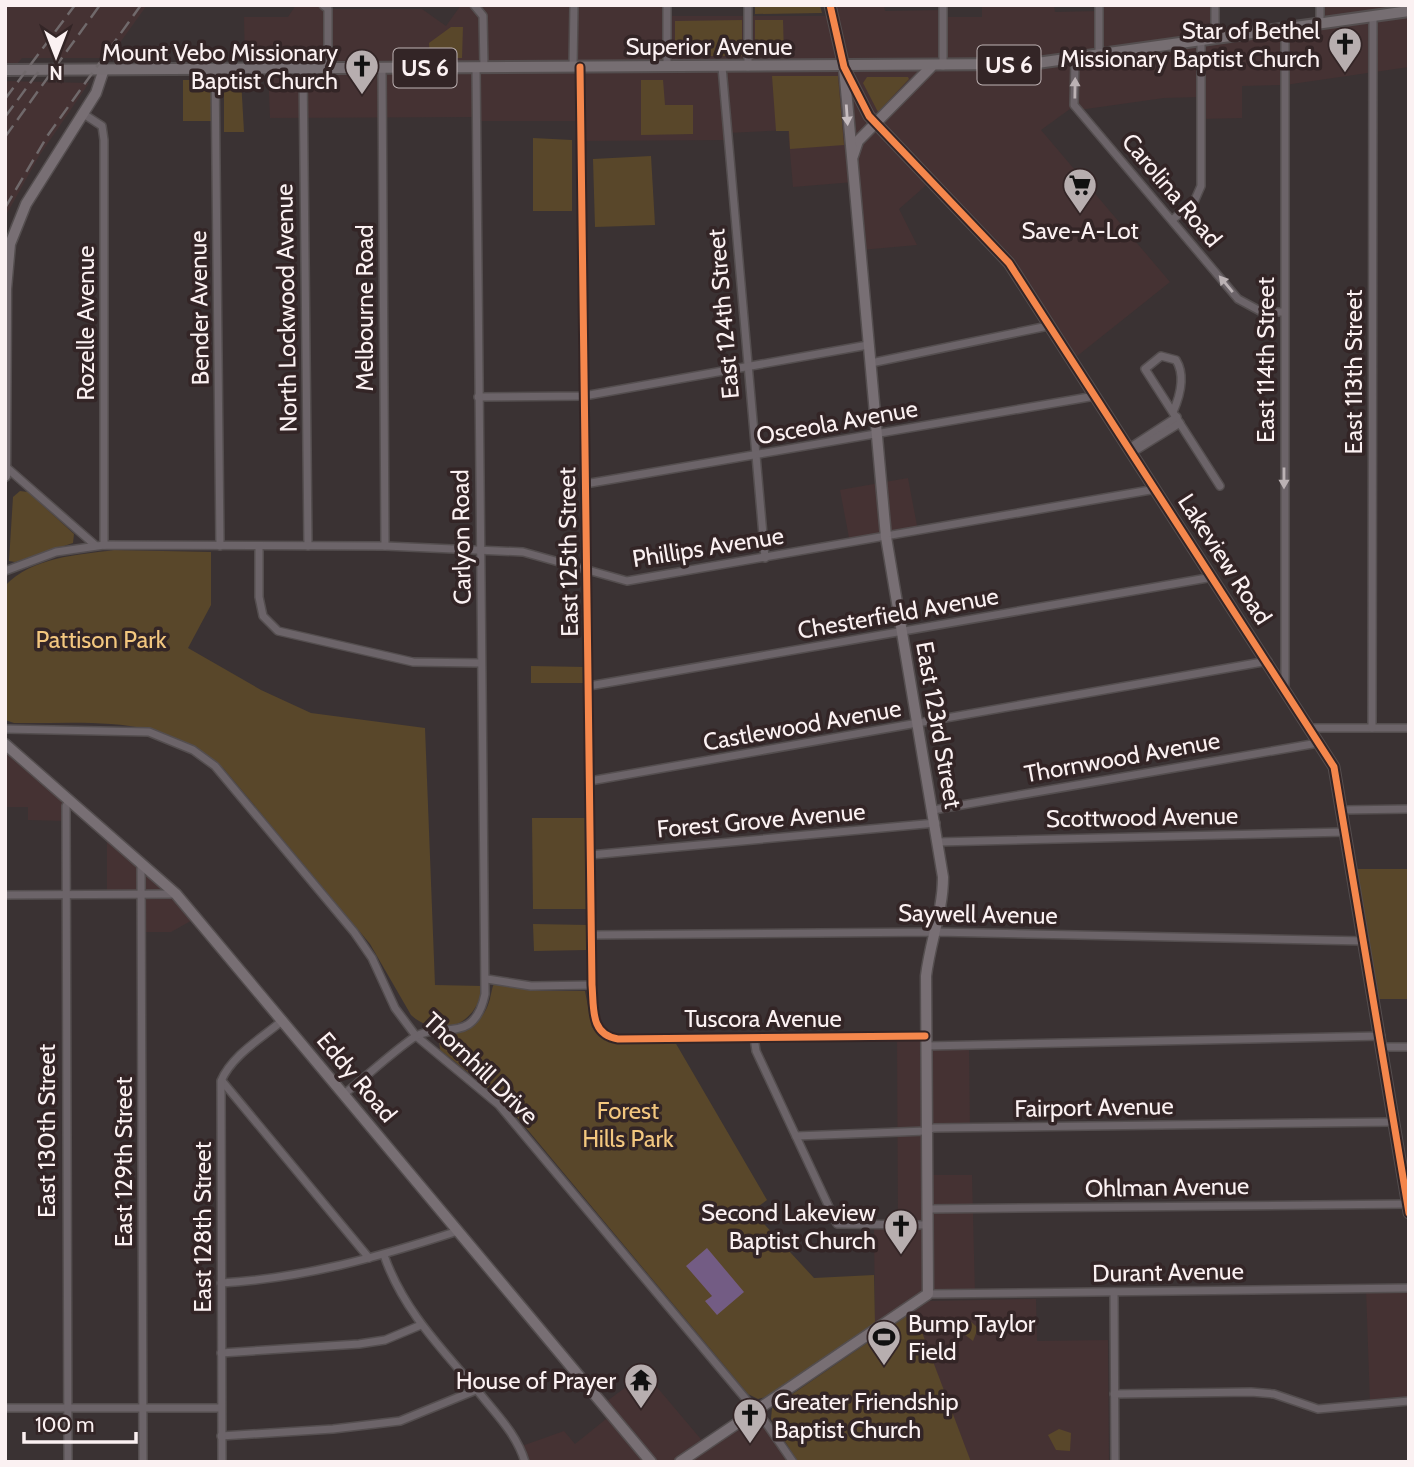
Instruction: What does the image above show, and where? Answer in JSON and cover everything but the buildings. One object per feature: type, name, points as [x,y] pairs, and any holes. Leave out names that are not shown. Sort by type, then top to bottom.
[{"type":"main road","name":"Superior Avenue","points":[[5,70],[1030,64],[1409,11]]},
{"type":"street","points":[[323,5],[328,9],[328,68]]},
{"type":"street","name":"Carlyon Road","points":[[416,1036],[461,1028],[476,1017],[483,1005],[486,979],[478,397],[482,16],[474,5]]},
{"type":"street","name":"East 125th Street","points":[[574,5],[588,569],[592,985],[594,1017],[603,1034]]},
{"type":"street","points":[[667,5],[667,67]]},
{"type":"street","points":[[748,5],[748,67]]},
{"type":"street","name":"Lakeview Road","points":[[830,5],[844,67],[876,125],[1009,263],[1048,326],[1132,449],[1335,767],[1394,1122],[1404,1150],[1408,1209]]},
{"type":"street","points":[[853,164],[856,145],[937,66],[943,5]]},
{"type":"street","points":[[1099,5],[1099,55]]},
{"type":"street","points":[[1215,5],[1215,39]]},
{"type":"street","points":[[1320,5],[1320,24]]},
{"type":"street","name":"East 113th Street","points":[[1373,16],[1373,728]]},
{"type":"street","name":"East 114th Street","points":[[1285,29],[1285,690]]},
{"type":"street","points":[[1172,219],[1194,202],[1201,187],[1201,41]]},
{"type":"street","name":"Carolina Road","points":[[1075,58],[1074,105],[1238,299],[1262,312],[1284,312]]},
{"type":"street","name":"East 124th Street","points":[[722,67],[765,558]]},
{"type":"street","name":"East 123rd Street","points":[[844,67],[886,537],[936,823],[943,897],[926,975],[928,1294]]},
{"type":"street","name":"North Lockwood Avenue","points":[[303,68],[308,547]]},
{"type":"street","name":"Melbourne Road","points":[[382,68],[385,547]]},
{"type":"street","points":[[5,476],[6,289],[10,244],[26,204],[96,93],[104,69]]},
{"type":"street","name":"Bender Avenue","points":[[215,69],[220,547]]},
{"type":"street","name":"Rozelle Avenue","points":[[82,113],[102,126],[104,140],[104,545]]},
{"type":"street","points":[[871,363],[1048,326]]},
{"type":"street","points":[[478,397],[584,396],[868,345]]},
{"type":"street","points":[[1132,449],[1177,418],[1181,392],[1180,368],[1176,360],[1161,356],[1144,369],[1177,418],[1220,486]]},
{"type":"street","name":"Osceola Avenue","points":[[585,484],[1095,396]]},
{"type":"street","points":[[6,467],[95,545]]},
{"type":"street","name":"Phillips Avenue","points":[[5,572],[49,554],[95,545],[385,547],[523,552],[627,581],[1157,489]]},
{"type":"street","points":[[259,547],[263,615],[278,631],[413,662],[481,663]]},
{"type":"street","name":"Chesterfield Avenue","points":[[589,686],[1213,577]]},
{"type":"street","name":"Castlewood Avenue","points":[[590,781],[1269,661]]},
{"type":"street","points":[[1309,728],[1409,727]]},
{"type":"street","name":"Thornhill Drive","points":[[5,729],[149,732],[177,742],[204,757],[224,776],[354,932],[372,958],[395,1008],[416,1036],[499,1105],[756,1410],[793,1462]]},
{"type":"street","name":"Thornwood Avenue","points":[[933,810],[1318,743]]},
{"type":"street","name":"Eddy Road","points":[[5,744],[176,894],[651,1462]]},
{"type":"street","name":"East 130th Street","points":[[68,1462],[66,806],[69,800]]},
{"type":"street","points":[[1342,810],[1409,809]]},
{"type":"street","name":"Forest Grove Avenue","points":[[590,855],[936,823]]},
{"type":"street","name":"Scottwood Avenue","points":[[938,842],[1346,831]]},
{"type":"street","name":"East 129th Street","points":[[141,862],[143,1462]]},
{"type":"street","points":[[5,895],[176,894]]},
{"type":"street","name":"Saywell Avenue","points":[[591,935],[936,932],[1365,941]]},
{"type":"street","points":[[486,979],[531,986],[592,985]]},
{"type":"street","points":[[283,1020],[235,1060],[226,1069],[221,1081],[369,1258]]},
{"type":"street","name":"Tuscora Avenue","points":[[603,1034],[618,1039],[754,1037],[925,1041],[1381,1036]]},
{"type":"street","points":[[344,1094],[416,1036]]},
{"type":"street","points":[[754,1037],[756,1051],[837,1224],[927,1225]]},
{"type":"street","points":[[1383,1048],[1409,1048]]},
{"type":"street","name":"East 128th Street","points":[[221,1081],[222,1462]]},
{"type":"street","name":"Fairport Avenue","points":[[796,1136],[926,1131],[933,1128],[1394,1122]]},
{"type":"street","name":"Ohlman Avenue","points":[[927,1209],[1408,1209]]},
{"type":"street","points":[[221,1283],[271,1280],[342,1267],[458,1231]]},
{"type":"street","points":[[384,1255],[392,1278],[421,1325],[512,1433],[525,1462]]},
{"type":"street","name":"Durant Avenue","points":[[928,1294],[1409,1288]]},
{"type":"street","points":[[1114,1292],[1115,1462]]},
{"type":"street","points":[[680,1462],[928,1294]]},
{"type":"street","points":[[221,1353],[359,1344],[385,1340],[421,1325]]},
{"type":"street","points":[[221,1436],[333,1429],[400,1421],[476,1390]]},
{"type":"street","points":[[1114,1394],[1251,1392],[1274,1394],[1318,1409],[1409,1401]]},
{"type":"street","points":[[5,1408],[221,1408]]},
{"type":"shaded area","points":[[5,5],[147,5],[109,58],[22,58],[5,79]]},
{"type":"shaded area","points":[[296,5],[323,5],[328,9],[422,9],[446,26],[461,5],[474,5],[477,9],[481,5],[667,5],[668,16],[832,16],[830,5],[884,5],[885,11],[943,10],[943,17],[982,17],[982,5],[1054,5],[1055,12],[1098,11],[1099,5],[1215,5],[1215,38],[1320,24],[1320,5],[1409,5],[1409,67],[1285,85],[1242,86],[1242,118],[1201,119],[1201,97],[1164,98],[1079,110],[1074,106],[1041,130],[1170,282],[1071,361],[1009,263],[931,181],[899,209],[917,245],[861,250],[854,182],[793,187],[788,130],[727,133],[728,140],[581,141],[580,121],[476,121],[476,117],[270,118],[268,69],[245,69],[244,17],[288,17]]},
{"type":"shaded area","points":[[5,81],[89,83],[39,156],[5,217]]},
{"type":"shaded area","points":[[908,478],[918,531],[850,543],[840,490]]},
{"type":"shaded area","points":[[5,744],[69,800],[66,821],[28,820],[28,807],[5,807]]},
{"type":"shaded area","points":[[107,833],[196,918],[171,932],[142,932],[141,894],[107,894]]},
{"type":"shaded area","points":[[897,1036],[925,1036],[926,1045],[969,1045],[970,1128],[926,1131],[927,1175],[972,1175],[975,1294],[928,1294],[875,1330],[874,1225],[898,1225]]},
{"type":"shaded area","points":[[707,1248],[744,1292],[717,1315],[705,1301],[712,1296],[686,1266]]},
{"type":"shaded area","points":[[1366,1288],[1409,1288],[1409,1401],[1370,1405]]},
{"type":"shaded area","points":[[1036,1299],[1037,1341],[1108,1340],[1109,1462],[798,1462],[771,1419],[773,1408],[929,1301]]},
{"type":"shaded area","points":[[645,1373],[705,1444],[756,1410],[793,1462],[525,1462],[519,1447],[564,1431],[575,1444],[611,1415],[603,1404]]},
{"type":"green space","points":[[755,5],[820,5],[822,13],[755,14]]},
{"type":"green space","points":[[742,20],[742,56],[675,56],[675,21]]},
{"type":"green space","points":[[755,20],[783,20],[784,55],[755,54]]},
{"type":"green space","points":[[451,27],[463,27],[462,58],[430,58],[429,43]]},
{"type":"green space","points":[[772,76],[838,76],[844,145],[790,149],[789,131],[776,131]]},
{"type":"green space","points":[[867,77],[909,79],[878,112],[863,83]]},
{"type":"green space","points":[[241,79],[244,132],[224,132],[224,82]]},
{"type":"green space","points":[[183,80],[207,80],[212,84],[212,121],[183,121]]},
{"type":"green space","points":[[641,80],[663,80],[665,105],[693,105],[693,134],[641,135]]},
{"type":"green space","points":[[533,138],[572,140],[572,211],[533,211]]},
{"type":"green space","points":[[651,156],[655,225],[595,227],[593,159]]},
{"type":"green space","points":[[20,491],[28,492],[74,534],[73,543],[15,562],[9,561],[13,497]]},
{"type":"green space","name":"Pattison Park","points":[[114,550],[211,552],[211,605],[188,648],[261,690],[311,713],[425,728],[435,985],[482,986],[474,1010],[466,1019],[445,1027],[433,1027],[411,1015],[370,944],[224,769],[200,751],[176,738],[125,725],[14,723],[5,720],[5,586],[16,576],[42,563]]},
{"type":"green space","points":[[531,666],[585,667],[585,683],[531,683]]},
{"type":"green space","points":[[532,818],[586,818],[587,909],[533,909]]},
{"type":"green space","points":[[1352,869],[1409,869],[1409,999],[1375,999]]},
{"type":"green space","points":[[533,924],[588,925],[587,950],[534,951]]},
{"type":"green space","name":"Forest Hills Park","points":[[494,983],[541,991],[585,991],[592,1027],[604,1040],[675,1042],[767,1200],[752,1211],[814,1278],[874,1275],[875,1323],[766,1397],[758,1399],[748,1394],[502,1099],[440,1050],[439,1039],[468,1028],[480,1019],[488,1005]]},
{"type":"green space","name":"Bump Taylor Field","points":[[914,1311],[971,1462],[798,1462],[771,1419],[772,1408]]},
{"type":"green space","points":[[969,1320],[978,1328],[973,1341],[960,1331],[960,1325]]},
{"type":"green space","points":[[1059,1429],[1071,1433],[1070,1451],[1056,1450],[1048,1435]]},
{"type":"railway","points":[[5,99],[75,5]]},
{"type":"railway","points":[[5,137],[100,5]]},
{"type":"railway","points":[[5,208],[48,135],[141,5]]},
{"type":"railway","points":[[5,117],[42,67]]},
{"type":"cycle path","points":[[830,5],[844,67],[869,116],[1009,263],[1334,767],[1409,1213]]},
{"type":"cycle path","points":[[580,67],[592,985],[595,1019],[602,1032],[618,1039],[925,1036]]},
{"type":"place","name":"Star of Bethel Missionary Baptist Church","points":[[1345,74]]},
{"type":"place","name":"Mount Vebo Missionary Baptist Church","points":[[362,96]]},
{"type":"place","name":"Save-A-Lot","points":[[1080,215]]},
{"type":"place","name":"Second Lakeview Baptist Church","points":[[901,1256]]},
{"type":"place","name":"Bump Taylor Field","points":[[884,1367]]},
{"type":"place","name":"House of Prayer","points":[[641,1410]]},
{"type":"place","name":"Greater Friendship Baptist Church","points":[[750,1445]]}]
